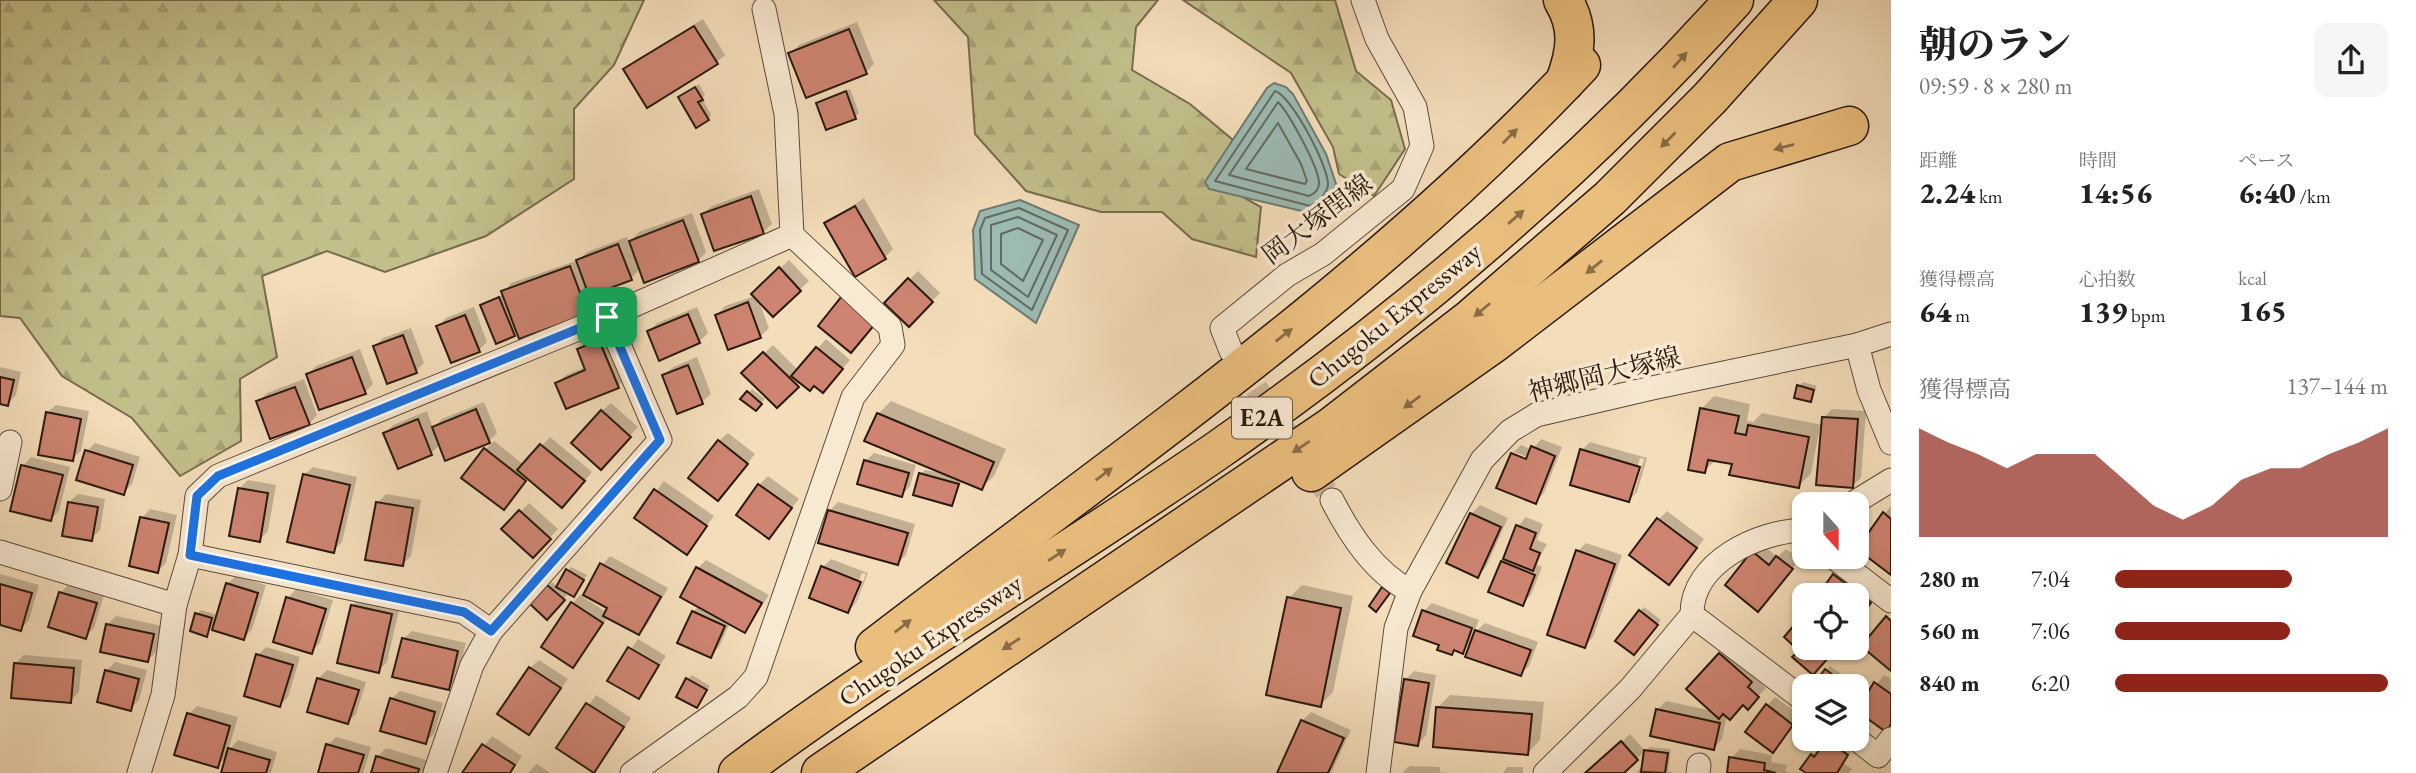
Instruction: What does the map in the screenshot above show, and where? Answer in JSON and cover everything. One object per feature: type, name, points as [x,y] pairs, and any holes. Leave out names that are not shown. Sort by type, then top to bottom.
[{"type":"highway","points":[[714,773],[1333,297],[1477,169],[1573,73],[1576,40],[1573,17],[1563,0]]},
{"type":"highway","name":"Chugoku Expressway","points":[[738,773],[918,646],[1217,451],[1346,357],[1564,175],[1664,78],[1734,0]]},
{"type":"highway","name":"Chugoku Expressway","points":[[821,773],[1331,426],[1469,320],[1610,198],[1710,98],[1798,0]]},
{"type":"highway","points":[[1046,621],[1236,523],[1494,343],[1730,162],[1849,126]]},
{"type":"street","name":"岡大塚閏線","points":[[1231,351],[1222,334],[1226,323],[1287,275],[1324,254],[1403,189],[1422,146],[1421,127],[1415,107],[1404,82],[1377,39],[1363,0]]},
{"type":"street","points":[[632,773],[738,697],[756,677],[853,397],[893,345],[890,327],[792,235],[786,114],[764,9]]},
{"type":"street","points":[[139,773],[163,695],[175,605],[190,555],[197,496],[218,476],[607,317],[792,235]]},
{"type":"street","points":[[435,773],[472,665],[491,631],[660,440],[607,317]]},
{"type":"street","name":"神郷岡大塚線","points":[[1378,773],[1396,628],[1410,591],[1482,460],[1510,430],[1536,415],[1857,345],[1891,334]]},
{"type":"street","points":[[1857,345],[1868,390],[1891,443]]},
{"type":"street","points":[[0,489],[10,442]]},
{"type":"street","points":[[1869,494],[1891,480]]},
{"type":"street","points":[[1332,500],[1353,538],[1369,557],[1396,584],[1410,591]]},
{"type":"street","points":[[1545,773],[1630,689],[1692,615],[1692,598],[1726,553],[1780,530],[1792,530]]},
{"type":"street","points":[[0,552],[175,605]]},
{"type":"street","points":[[190,555],[464,612],[491,631]]},
{"type":"street","points":[[1849,569],[1891,601]]},
{"type":"street","points":[[1692,615],[1792,691]]},
{"type":"green space","points":[[0,0],[644,0],[614,65],[574,109],[574,179],[486,236],[385,272],[327,251],[262,276],[277,357],[240,379],[241,441],[180,476],[132,418],[62,376],[20,318],[0,316]]},
{"type":"green space","points":[[934,0],[1158,0],[1136,27],[1132,70],[1190,104],[1233,140],[1232,191],[1261,207],[1256,257],[1192,239],[1162,212],[1101,212],[1026,191],[975,134],[968,37]]},
{"type":"green space","points":[[1183,0],[1335,0],[1356,71],[1391,100],[1405,149],[1374,196],[1339,174],[1333,147],[1291,73]]},
{"type":"water","points":[[1274,83],[1286,87],[1293,94],[1326,154],[1336,184],[1327,205],[1310,213],[1209,189],[1205,182],[1267,88]]},
{"type":"water","points":[[1020,200],[1079,225],[1036,323],[975,279],[973,230],[980,211]]},
{"type":"building","points":[[694,26],[718,64],[647,108],[623,69]]},
{"type":"building","points":[[849,29],[867,74],[806,98],[788,53]]},
{"type":"building","points":[[695,87],[703,100],[698,102],[709,120],[696,128],[678,97]]},
{"type":"building","points":[[846,91],[856,119],[826,130],[816,103]]},
{"type":"building","points":[[751,196],[764,234],[714,251],[701,214]]},
{"type":"building","points":[[855,206],[886,259],[855,277],[824,223]]},
{"type":"building","points":[[683,220],[699,262],[644,283],[629,241]]},
{"type":"building","points":[[618,244],[632,280],[589,296],[576,260]]},
{"type":"building","points":[[570,266],[588,314],[519,339],[501,291]]},
{"type":"building","points":[[779,267],[801,291],[773,317],[751,294]]},
{"type":"building","points":[[908,278],[933,302],[909,327],[884,303]]},
{"type":"building","points":[[842,296],[876,323],[851,353],[818,326]]},
{"type":"building","points":[[499,297],[515,336],[496,344],[480,305]]},
{"type":"building","points":[[748,302],[761,338],[728,350],[715,315]]},
{"type":"building","points":[[688,314],[700,343],[659,361],[647,331]]},
{"type":"building","points":[[465,315],[480,352],[451,363],[436,326]]},
{"type":"building","points":[[403,335],[417,373],[387,384],[373,346]]},
{"type":"building","points":[[599,340],[619,388],[566,409],[555,383],[585,370],[577,349]]},
{"type":"building","points":[[816,347],[843,369],[823,393],[814,386],[810,391],[791,376]]},
{"type":"building","points":[[763,352],[799,387],[777,408],[741,373]]},
{"type":"building","points":[[352,357],[366,394],[319,410],[306,374]]},
{"type":"building","points":[[688,365],[703,404],[677,414],[662,375]]},
{"type":"building","points":[[0,377],[14,380],[8,406],[0,404]]},
{"type":"building","points":[[1797,385],[1814,390],[1811,402],[1794,398]]},
{"type":"building","points":[[295,387],[310,425],[270,439],[256,401]]},
{"type":"building","points":[[747,391],[762,404],[756,411],[740,399]]},
{"type":"building","points":[[1700,408],[1739,416],[1735,433],[1746,435],[1748,425],[1809,437],[1799,488],[1729,475],[1732,464],[1708,460],[1705,473],[1688,470]]},
{"type":"building","points":[[476,409],[490,443],[445,461],[432,427]]},
{"type":"building","points":[[601,410],[631,437],[601,470],[571,443]]},
{"type":"building","points":[[46,412],[81,419],[73,461],[38,455]]},
{"type":"building","points":[[877,413],[994,462],[982,490],[864,441]]},
{"type":"building","points":[[1822,417],[1858,419],[1853,488],[1816,485]]},
{"type":"building","points":[[418,419],[432,455],[398,469],[383,433]]},
{"type":"building","points":[[718,440],[748,464],[718,501],[688,478]]},
{"type":"building","points":[[540,444],[585,481],[562,508],[517,470]]},
{"type":"building","points":[[1531,446],[1555,456],[1536,504],[1496,488],[1511,453],[1526,459]]},
{"type":"building","points":[[484,448],[526,481],[504,510],[461,478]]},
{"type":"building","points":[[1580,449],[1640,467],[1629,502],[1570,485]]},
{"type":"building","points":[[85,450],[133,465],[124,495],[76,480]]},
{"type":"building","points":[[864,460],[909,473],[902,497],[857,484]]},
{"type":"building","points":[[21,465],[63,475],[51,521],[10,511]]},
{"type":"building","points":[[919,473],[959,484],[952,506],[913,495]]},
{"type":"building","points":[[303,474],[350,485],[334,553],[287,542]]},
{"type":"building","points":[[758,484],[792,508],[769,539],[736,515]]},
{"type":"building","points":[[238,488],[268,493],[260,542],[229,536]]},
{"type":"building","points":[[654,489],[707,526],[687,555],[634,518]]},
{"type":"building","points":[[68,502],[98,507],[92,541],[62,536]]},
{"type":"building","points":[[376,502],[413,508],[403,566],[365,560]]},
{"type":"building","points":[[519,510],[551,539],[533,558],[501,529]]},
{"type":"building","points":[[828,510],[908,533],[898,565],[818,543]]},
{"type":"building","points":[[1883,512],[1891,519],[1891,575],[1869,558],[1869,532]]},
{"type":"building","points":[[1470,513],[1501,527],[1478,578],[1446,563]]},
{"type":"building","points":[[140,517],[169,523],[158,573],[129,566]]},
{"type":"building","points":[[1657,518],[1697,548],[1669,585],[1629,555]]},
{"type":"building","points":[[1516,525],[1536,533],[1530,549],[1540,553],[1533,571],[1503,559]]},
{"type":"building","points":[[1576,550],[1615,564],[1585,648],[1547,635]]},
{"type":"building","points":[[1752,551],[1769,565],[1776,556],[1793,569],[1758,612],[1725,585]]},
{"type":"building","points":[[1501,561],[1535,575],[1523,606],[1488,592]]},
{"type":"building","points":[[600,563],[661,597],[639,635],[603,616],[607,608],[583,595]]},
{"type":"building","points":[[821,566],[861,582],[848,613],[809,598]]},
{"type":"building","points":[[696,567],[762,603],[745,633],[680,597]]},
{"type":"building","points":[[566,569],[584,580],[574,597],[556,587]]},
{"type":"building","points":[[1833,574],[1845,583],[1827,583]]},
{"type":"building","points":[[226,583],[258,593],[244,640],[212,630]]},
{"type":"building","points":[[0,584],[32,593],[21,631],[0,625]]},
{"type":"building","points":[[547,585],[565,600],[547,620],[530,604]]},
{"type":"building","points":[[1382,587],[1390,593],[1376,612],[1369,606]]},
{"type":"building","points":[[59,592],[97,603],[86,639],[48,627]]},
{"type":"building","points":[[286,597],[326,609],[312,654],[273,642]]},
{"type":"building","points":[[1287,597],[1341,608],[1321,707],[1266,695]]},
{"type":"building","points":[[571,602],[603,623],[573,668],[541,647]]},
{"type":"building","points":[[351,605],[392,614],[379,673],[337,663]]},
{"type":"building","points":[[1422,610],[1472,628],[1463,654],[1454,650],[1452,655],[1437,650],[1439,645],[1413,636]]},
{"type":"building","points":[[1639,610],[1658,625],[1634,655],[1615,641]]},
{"type":"building","points":[[692,611],[725,626],[711,658],[677,643]]},
{"type":"building","points":[[195,613],[212,618],[207,637],[190,631]]},
{"type":"building","points":[[1886,616],[1891,621],[1891,671],[1869,653],[1869,636]]},
{"type":"building","points":[[106,624],[154,634],[148,662],[100,652]]},
{"type":"building","points":[[1792,628],[1792,644],[1784,637]]},
{"type":"building","points":[[1475,630],[1531,650],[1521,676],[1465,657]]},
{"type":"building","points":[[402,638],[458,651],[449,690],[392,677]]},
{"type":"building","points":[[628,647],[659,665],[639,699],[607,681]]},
{"type":"building","points":[[1719,653],[1752,682],[1748,687],[1759,697],[1748,710],[1743,705],[1730,720],[1723,714],[1719,719],[1686,689]]},
{"type":"building","points":[[256,654],[293,665],[280,707],[244,696]]},
{"type":"building","points":[[1796,660],[1826,660],[1812,674]]},
{"type":"building","points":[[14,663],[74,668],[71,703],[11,698]]},
{"type":"building","points":[[529,667],[561,688],[529,735],[497,714]]},
{"type":"building","points":[[105,670],[139,679],[131,711],[97,702]]},
{"type":"building","points":[[317,678],[359,690],[348,724],[307,712]]},
{"type":"building","points":[[686,678],[707,690],[697,708],[676,697]]},
{"type":"building","points":[[1404,679],[1429,683],[1418,746],[1394,742]]},
{"type":"building","points":[[1874,682],[1891,694],[1891,724],[1886,732],[1869,720],[1869,691]]},
{"type":"building","points":[[390,698],[435,712],[426,744],[380,731]]},
{"type":"building","points":[[586,703],[624,727],[594,773],[556,748]]},
{"type":"building","points":[[1766,704],[1792,724],[1773,753],[1745,732]]},
{"type":"building","points":[[1436,707],[1532,714],[1528,755],[1433,747]]},
{"type":"building","points":[[1656,709],[1720,723],[1714,750],[1650,736]]},
{"type":"building","points":[[187,713],[230,726],[218,768],[174,755]]},
{"type":"building","points":[[1301,720],[1344,738],[1328,773],[1277,773]]},
{"type":"building","points":[[1621,741],[1638,760],[1624,773],[1585,773]]},
{"type":"building","points":[[326,744],[364,755],[358,773],[318,773]]},
{"type":"building","points":[[482,744],[515,765],[510,773],[462,773]]},
{"type":"building","points":[[228,748],[270,760],[266,773],[221,773]]},
{"type":"building","points":[[1644,750],[1668,753],[1665,773],[1641,772]]},
{"type":"building","points":[[1819,751],[1842,751],[1848,755],[1837,773],[1806,773],[1800,769],[1811,754],[1814,757]]},
{"type":"building","points":[[376,756],[419,769],[418,773],[371,773]]},
{"type":"building","points":[[1729,757],[1765,763],[1764,770],[1776,773],[1727,773]]},
{"type":"tunnel","points":[[1237,360],[1332,500]]},
{"type":"route","points":[[607,317],[660,440],[491,631],[464,612],[190,555],[197,496],[218,476],[607,317]]}]
